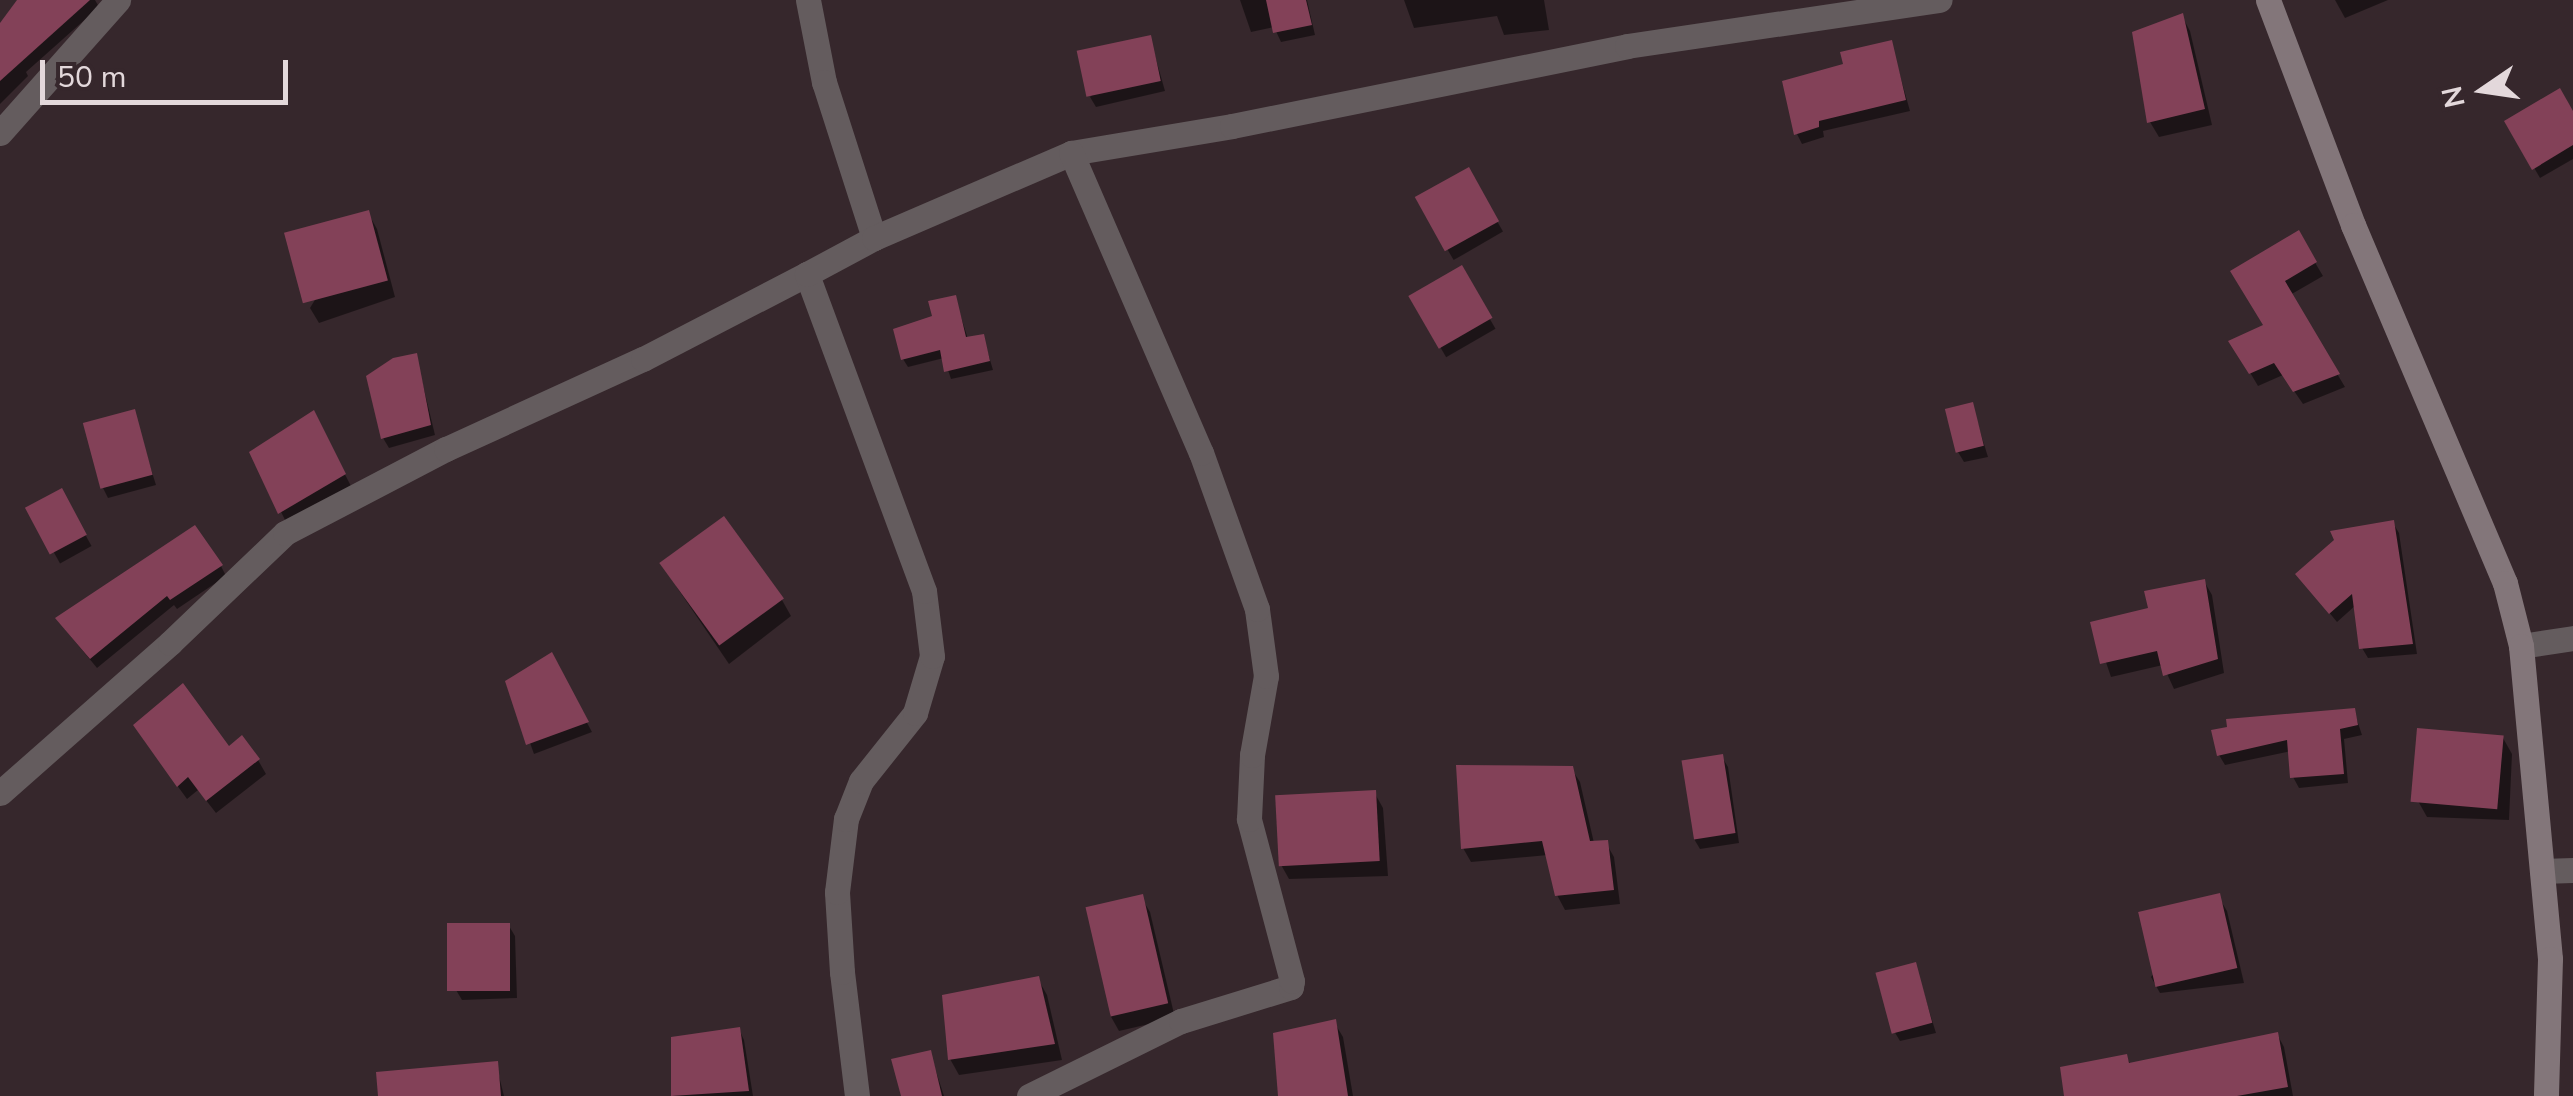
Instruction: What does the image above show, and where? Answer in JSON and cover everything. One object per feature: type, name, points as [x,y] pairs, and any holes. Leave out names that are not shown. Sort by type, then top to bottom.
[{"type":"street","points":[[0,133],[118,0]]},
{"type":"street","points":[[808,0],[824,82],[874,238]]},
{"type":"street","points":[[0,792],[170,643],[285,533],[446,449],[642,359],[874,238],[1070,153],[1232,126],[1627,46],[1940,0]]},
{"type":"street","points":[[2268,0],[2353,226],[2506,583],[2521,646],[2550,959],[2546,1096]]},
{"type":"street","points":[[1029,1096],[1182,1021],[1290,986],[1292,980],[1248,819],[1252,756],[1266,676],[1257,608],[1201,453],[1070,153]]},
{"type":"street","points":[[807,274],[924,591],[932,656],[915,713],[861,781],[846,820],[838,892],[842,972],[857,1096]]},
{"type":"street","points":[[2521,646],[2573,638]]},
{"type":"street","points":[[2542,872],[2573,870]]},
{"type":"building","points":[[17,0],[90,0],[0,81],[0,23]]},
{"type":"building","points":[[1266,0],[1306,0],[1312,25],[1273,33]]},
{"type":"building","points":[[2183,13],[2205,109],[2147,123],[2132,32]]},
{"type":"building","points":[[1151,35],[1161,81],[1086,97],[1077,51]]},
{"type":"building","points":[[1892,40],[1906,100],[1819,121],[1819,127],[1794,135],[1782,81],[1843,64],[1840,52]]},
{"type":"building","points":[[2560,88],[2573,111],[2573,145],[2532,170],[2504,121]]},
{"type":"building","points":[[1469,167],[1499,221],[1445,251],[1415,197]]},
{"type":"building","points":[[369,210],[388,281],[303,303],[284,233]]},
{"type":"building","points":[[2299,230],[2317,262],[2285,281],[2340,374],[2293,392],[2274,363],[2249,374],[2228,341],[2263,325],[2230,271]]},
{"type":"building","points":[[1462,265],[1492,318],[1439,349],[1408,296]]},
{"type":"building","points":[[956,295],[966,337],[984,334],[990,361],[944,372],[940,350],[901,360],[893,329],[932,316],[928,301]]},
{"type":"building","points":[[417,353],[431,425],[381,439],[366,376],[393,358]]},
{"type":"building","points":[[1973,402],[1984,446],[1956,453],[1945,409]]},
{"type":"building","points":[[135,409],[153,475],[100,489],[83,423]]},
{"type":"building","points":[[314,410],[346,474],[278,514],[249,452]]},
{"type":"building","points":[[62,488],[87,535],[50,555],[25,508]]},
{"type":"building","points":[[724,516],[784,599],[719,646],[659,563]]},
{"type":"building","points":[[2394,520],[2413,644],[2359,649],[2352,594],[2329,614],[2295,574],[2334,540],[2330,531]]},
{"type":"building","points":[[195,525],[223,565],[170,600],[167,596],[90,659],[55,618]]},
{"type":"building","points":[[2205,579],[2218,659],[2163,676],[2157,651],[2100,664],[2090,622],[2148,608],[2144,591]]},
{"type":"building","points":[[552,652],[589,722],[526,745],[505,681]]},
{"type":"building","points":[[183,683],[229,746],[242,735],[260,759],[206,801],[188,777],[177,787],[133,725]]},
{"type":"building","points":[[2355,708],[2358,725],[2340,729],[2344,774],[2290,778],[2287,740],[2217,756],[2211,730],[2227,727],[2226,719]]},
{"type":"building","points":[[2417,728],[2504,736],[2497,809],[2411,802]]},
{"type":"building","points":[[1723,754],[1736,833],[1694,840],[1682,761]]},
{"type":"building","points":[[1456,765],[1573,766],[1590,841],[1608,840],[1614,890],[1555,896],[1542,841],[1461,849]]},
{"type":"building","points":[[1376,790],[1380,861],[1279,866],[1275,795]]},
{"type":"building","points":[[2220,893],[2237,968],[2155,987],[2138,912]]},
{"type":"building","points":[[1143,894],[1168,1003],[1111,1016],[1086,907]]},
{"type":"building","points":[[447,923],[510,923],[510,991],[447,991]]},
{"type":"building","points":[[1916,962],[1932,1023],[1892,1034],[1875,973]]},
{"type":"building","points":[[1039,976],[1055,1044],[948,1060],[942,995]]},
{"type":"building","points":[[1336,1019],[1348,1096],[1278,1096],[1273,1033]]},
{"type":"building","points":[[740,1027],[749,1091],[671,1096],[671,1037]]},
{"type":"building","points":[[2278,1032],[2288,1087],[2237,1096],[2064,1096],[2060,1067],[2127,1054],[2129,1063]]},
{"type":"building","points":[[931,1050],[942,1096],[901,1096],[891,1059]]},
{"type":"building","points":[[498,1061],[501,1096],[378,1096],[376,1072]]}]
